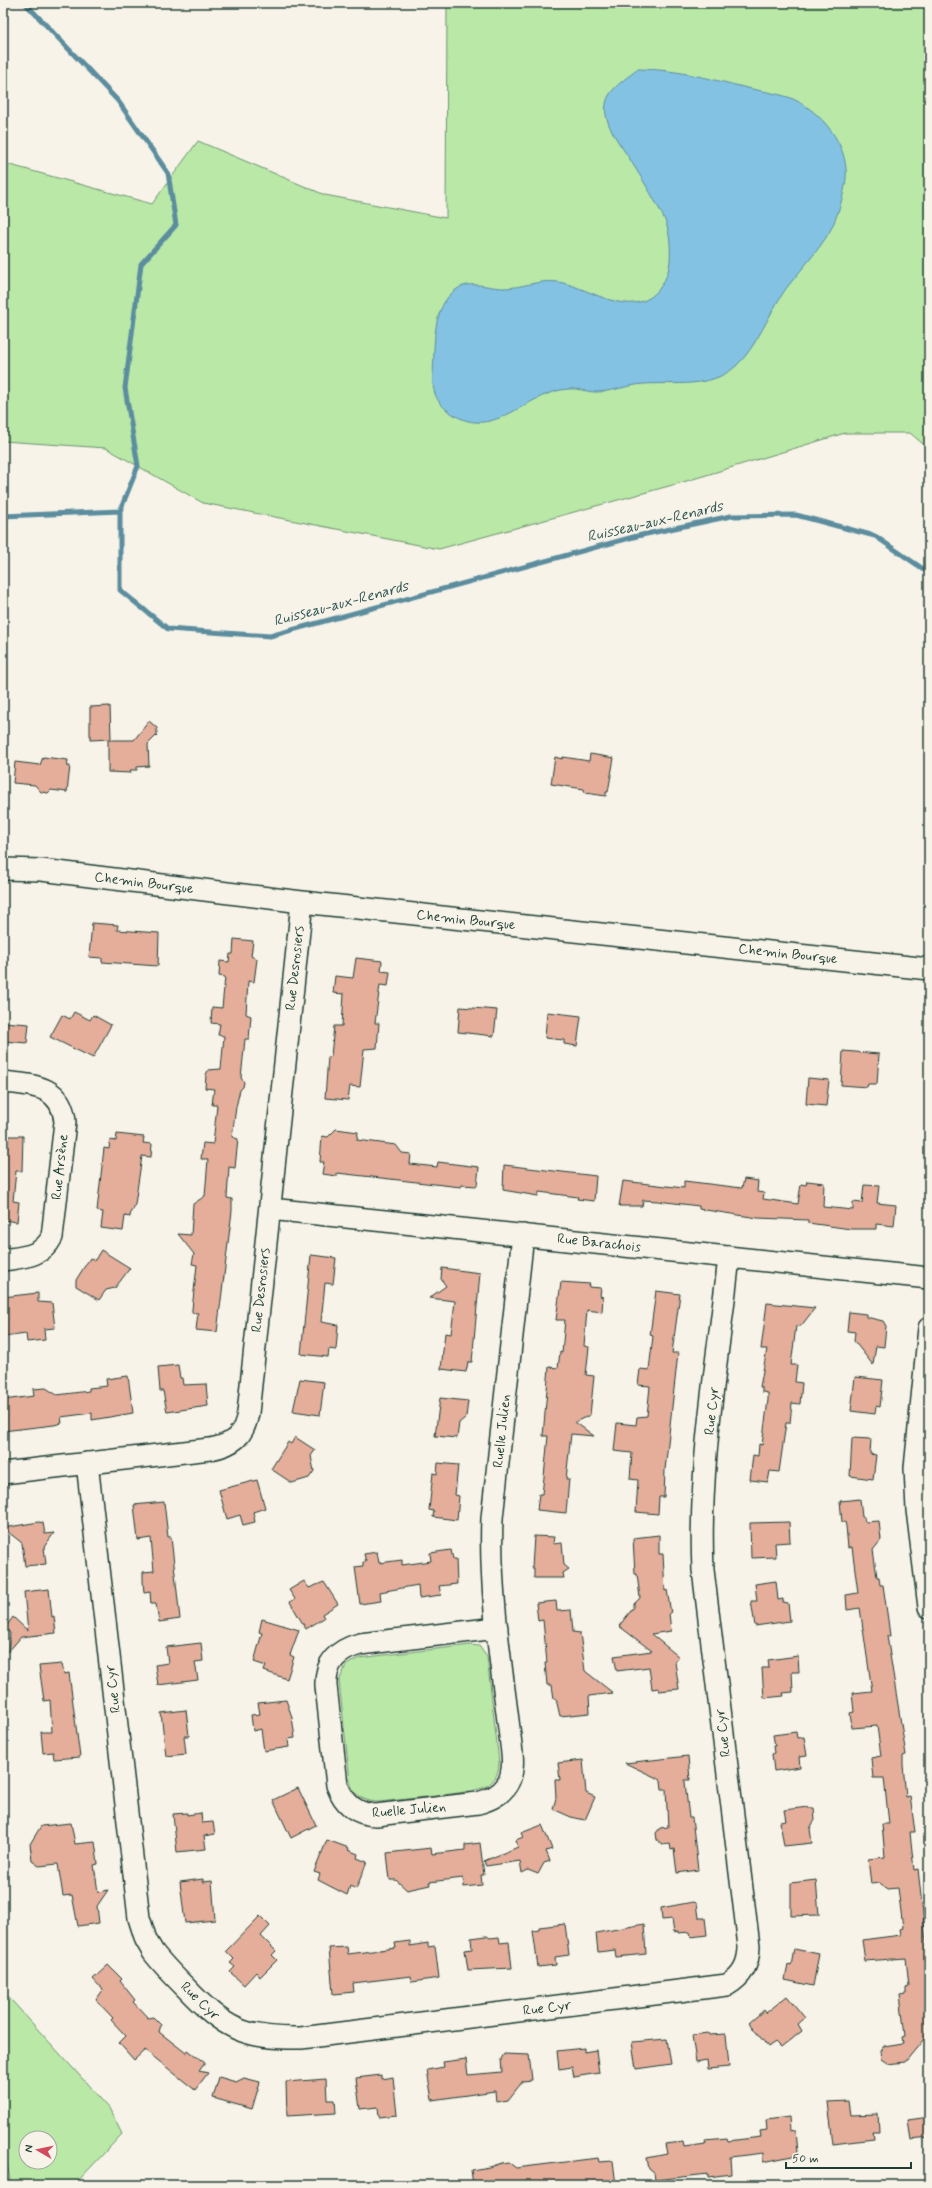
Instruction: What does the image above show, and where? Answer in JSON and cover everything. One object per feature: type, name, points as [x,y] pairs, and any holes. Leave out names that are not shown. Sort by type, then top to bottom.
[{"type":"street","name":"Chemin Bourque","points":[[3,868],[42,870],[302,902],[929,969]]},
{"type":"street","name":"Rue Desrosiers","points":[[3,1473],[210,1449],[228,1444],[239,1436],[244,1427],[248,1413],[302,902]]},
{"type":"street","name":"Rue Arsène","points":[[3,1082],[32,1085],[49,1092],[62,1108],[64,1122],[52,1237],[49,1244],[40,1252],[24,1257],[3,1260]]},
{"type":"street","name":"Rue Barachois","points":[[270,1209],[929,1278]]},
{"type":"street","name":"Ruelle Julien","points":[[497,1628],[360,1644],[344,1649],[333,1658],[326,1678],[337,1785],[343,1798],[351,1808],[376,1815],[478,1803],[497,1796],[506,1788],[511,1775],[513,1761],[491,1570],[492,1518],[523,1235]]},
{"type":"street","name":"Rue Cyr","points":[[87,1463],[140,1918],[146,1940],[153,1952],[215,2017],[230,2027],[259,2036],[301,2038],[727,1985],[737,1978],[744,1968],[748,1957],[749,1946],[703,1570],[702,1521],[703,1484],[729,1257]]},
{"type":"street","points":[[929,1328],[915,1468],[917,1510],[929,1607]]},
{"type":"green space","points":[[447,3],[929,3],[929,449],[910,433],[845,433],[680,483],[439,549],[203,503],[106,448],[3,441],[3,163],[152,204],[198,141],[325,195],[446,218]]},
{"type":"green space","points":[[470,1645],[479,1646],[487,1657],[499,1762],[498,1772],[495,1778],[487,1786],[453,1794],[380,1802],[369,1801],[360,1797],[354,1791],[350,1781],[339,1681],[346,1665],[359,1658]]},
{"type":"green space","points":[[3,1991],[109,2108],[122,2134],[77,2182],[77,2185],[11,2185],[7,2164],[3,2164]]},
{"type":"water","points":[[638,69],[652,69],[707,78],[788,97],[809,108],[827,125],[840,146],[844,157],[846,169],[845,183],[837,216],[831,229],[815,253],[779,299],[757,340],[736,366],[726,373],[715,378],[692,383],[644,384],[596,392],[569,389],[553,392],[538,398],[509,414],[494,420],[479,422],[464,420],[447,410],[439,402],[433,383],[436,327],[443,306],[449,296],[457,289],[468,285],[498,288],[518,287],[551,281],[569,285],[617,302],[629,303],[640,302],[651,297],[655,294],[664,281],[670,261],[667,225],[658,206],[610,128],[606,112],[607,99],[610,93]]},
{"type":"building","points":[[110,706],[111,739],[90,740],[90,707]]},
{"type":"building","points":[[149,721],[157,728],[157,735],[148,744],[149,766],[137,767],[137,770],[130,770],[131,773],[108,772],[108,740],[134,740]]},
{"type":"building","points":[[590,754],[614,758],[606,796],[585,793],[584,789],[551,784],[555,757],[589,761]]},
{"type":"building","points":[[43,757],[68,760],[67,766],[70,766],[67,792],[51,790],[48,793],[41,792],[35,785],[13,783],[15,762],[40,765]]},
{"type":"building","points":[[92,923],[118,925],[117,930],[159,933],[158,966],[102,962],[102,958],[89,957]]},
{"type":"building","points":[[234,939],[253,941],[251,956],[257,959],[254,982],[248,981],[246,1014],[251,1016],[249,1039],[245,1039],[241,1078],[244,1082],[243,1087],[240,1090],[236,1107],[232,1137],[238,1139],[235,1168],[229,1167],[227,1198],[232,1199],[232,1211],[217,1332],[196,1330],[198,1313],[192,1313],[192,1309],[197,1265],[192,1264],[194,1254],[178,1234],[191,1235],[193,1204],[205,1196],[208,1159],[201,1159],[203,1143],[213,1144],[217,1105],[212,1105],[214,1089],[205,1088],[206,1075],[208,1070],[221,1069],[224,1036],[218,1035],[220,1024],[211,1023],[212,1007],[222,1008],[225,977],[219,976],[220,961],[229,962],[230,954],[233,954]]},
{"type":"building","points":[[356,958],[382,961],[381,971],[390,972],[388,986],[380,985],[375,1023],[379,1023],[377,1048],[364,1049],[360,1087],[350,1086],[348,1100],[325,1098],[328,1057],[331,1056],[334,1026],[342,1026],[344,994],[333,993],[335,976],[353,978]]},
{"type":"building","points":[[460,1007],[497,1010],[494,1036],[458,1032]]},
{"type":"building","points":[[74,1012],[90,1020],[93,1015],[111,1025],[93,1058],[50,1037],[62,1015],[70,1019]]},
{"type":"building","points":[[547,1012],[581,1016],[577,1046],[564,1044],[564,1040],[545,1038]]},
{"type":"building","points":[[3,1022],[29,1024],[27,1043],[3,1041]]},
{"type":"building","points":[[843,1051],[879,1054],[877,1084],[868,1084],[867,1087],[841,1085]]},
{"type":"building","points":[[808,1078],[829,1080],[826,1106],[806,1104]]},
{"type":"building","points":[[336,1129],[358,1132],[357,1140],[396,1145],[402,1153],[411,1154],[410,1164],[437,1167],[438,1162],[479,1167],[477,1186],[462,1185],[461,1187],[337,1173],[337,1176],[322,1174],[324,1162],[320,1162],[322,1136],[328,1137]]},
{"type":"building","points":[[117,1134],[144,1137],[143,1143],[152,1144],[151,1157],[142,1156],[135,1204],[133,1210],[131,1210],[130,1217],[125,1216],[123,1231],[101,1228],[103,1212],[97,1211],[104,1148],[109,1149],[110,1140],[116,1141]]},
{"type":"building","points":[[3,1136],[23,1136],[22,1171],[16,1171],[13,1201],[19,1202],[17,1222],[3,1220]]},
{"type":"building","points":[[504,1165],[596,1176],[594,1201],[577,1199],[578,1197],[539,1192],[538,1196],[503,1190]]},
{"type":"building","points":[[744,1179],[758,1181],[757,1192],[764,1193],[763,1199],[798,1204],[801,1184],[806,1185],[807,1181],[824,1183],[823,1207],[853,1210],[853,1202],[862,1203],[864,1185],[879,1186],[877,1203],[896,1205],[894,1226],[876,1224],[876,1229],[851,1229],[808,1223],[808,1220],[758,1218],[699,1209],[699,1206],[658,1201],[643,1200],[642,1206],[619,1206],[623,1181],[684,1188],[684,1181],[742,1188]]},
{"type":"building","points":[[101,1250],[130,1268],[115,1288],[106,1290],[99,1300],[76,1286],[76,1280],[90,1258],[95,1260]]},
{"type":"building","points":[[311,1255],[336,1258],[333,1284],[325,1283],[321,1322],[338,1325],[336,1350],[329,1349],[328,1357],[301,1354]]},
{"type":"building","points":[[442,1268],[480,1273],[472,1362],[468,1362],[466,1372],[441,1369],[445,1333],[451,1334],[455,1301],[429,1298],[446,1286],[441,1279]]},
{"type":"building","points":[[561,1282],[590,1284],[589,1287],[601,1288],[600,1296],[603,1297],[602,1312],[587,1310],[584,1346],[589,1347],[586,1375],[594,1376],[590,1415],[575,1422],[594,1436],[571,1434],[566,1479],[569,1479],[566,1513],[537,1510],[539,1494],[542,1494],[548,1436],[543,1436],[549,1367],[558,1368],[560,1352],[562,1353],[565,1320],[556,1320]]},
{"type":"building","points":[[656,1291],[680,1294],[672,1353],[678,1353],[665,1470],[664,1497],[659,1497],[658,1514],[636,1512],[638,1480],[630,1479],[632,1453],[614,1451],[617,1423],[636,1425],[637,1417],[647,1416],[650,1386],[638,1385],[640,1369],[649,1370],[653,1336],[650,1335]]},
{"type":"building","points":[[38,1293],[38,1302],[52,1303],[55,1328],[44,1329],[45,1340],[27,1342],[26,1334],[3,1337],[3,1297]]},
{"type":"building","points":[[767,1303],[815,1308],[801,1326],[796,1326],[791,1365],[797,1365],[795,1382],[802,1383],[800,1404],[792,1403],[790,1423],[786,1423],[779,1472],[770,1471],[768,1482],[750,1480],[753,1455],[758,1456],[759,1444],[762,1445],[768,1400],[768,1393],[762,1392],[762,1387],[760,1387],[767,1349],[761,1349]]},
{"type":"building","points":[[849,1312],[866,1314],[866,1317],[883,1321],[886,1326],[884,1347],[876,1346],[873,1365],[854,1341],[855,1332],[847,1331]]},
{"type":"building","points":[[178,1365],[180,1378],[182,1378],[183,1385],[206,1384],[208,1406],[167,1412],[163,1391],[160,1391],[158,1367]]},
{"type":"building","points":[[128,1376],[133,1413],[92,1420],[92,1413],[61,1417],[62,1423],[54,1425],[3,1431],[3,1400],[34,1396],[33,1389],[46,1388],[57,1395],[89,1391],[89,1388],[107,1386],[106,1379]]},
{"type":"building","points":[[855,1377],[883,1380],[880,1407],[876,1406],[875,1414],[851,1411]]},
{"type":"building","points":[[300,1379],[324,1382],[320,1415],[293,1411]]},
{"type":"building","points":[[440,1398],[468,1401],[466,1417],[459,1423],[457,1438],[435,1436]]},
{"type":"building","points":[[295,1437],[315,1450],[311,1456],[314,1471],[309,1478],[292,1483],[271,1469],[288,1442],[291,1444]]},
{"type":"building","points":[[852,1438],[871,1439],[870,1454],[876,1455],[873,1479],[850,1476]]},
{"type":"building","points":[[438,1463],[458,1465],[455,1495],[459,1496],[457,1520],[433,1517],[434,1511],[429,1510],[433,1473],[437,1474]]},
{"type":"building","points":[[257,1480],[265,1508],[253,1512],[255,1522],[243,1525],[240,1515],[227,1519],[219,1490]]},
{"type":"building","points":[[860,1499],[862,1517],[864,1517],[865,1522],[879,1521],[881,1540],[873,1550],[877,1577],[879,1577],[880,1585],[883,1585],[888,1620],[890,1636],[887,1636],[906,1755],[903,1756],[903,1765],[906,1797],[910,1796],[915,1832],[910,1832],[914,1870],[918,1869],[929,1969],[929,2033],[905,2062],[887,2064],[881,2060],[880,2051],[884,2046],[903,2043],[902,2037],[905,2036],[900,1995],[906,1994],[906,1987],[909,1986],[906,1958],[865,1961],[862,1940],[901,1935],[900,1929],[903,1928],[898,1888],[887,1889],[880,1883],[871,1884],[868,1859],[885,1857],[882,1824],[889,1824],[884,1778],[873,1778],[871,1758],[881,1756],[877,1726],[852,1728],[850,1713],[854,1712],[852,1693],[872,1691],[860,1608],[847,1610],[846,1595],[858,1593],[852,1547],[848,1548],[846,1526],[845,1522],[842,1522],[840,1501]]},
{"type":"building","points":[[164,1502],[168,1537],[171,1537],[180,1619],[159,1622],[156,1604],[151,1604],[150,1592],[144,1593],[143,1572],[154,1571],[151,1538],[138,1540],[134,1505]]},
{"type":"building","points":[[39,1522],[43,1523],[45,1534],[54,1533],[44,1547],[46,1564],[25,1566],[22,1543],[3,1528]]},
{"type":"building","points":[[789,1522],[790,1542],[775,1543],[776,1557],[751,1558],[750,1523]]},
{"type":"building","points":[[659,1535],[659,1554],[663,1554],[665,1591],[667,1590],[671,1613],[669,1613],[671,1631],[651,1634],[679,1657],[675,1662],[679,1689],[659,1691],[659,1688],[652,1689],[649,1667],[617,1671],[614,1656],[652,1651],[619,1626],[640,1598],[637,1574],[635,1574],[633,1538]]},
{"type":"building","points":[[534,1536],[554,1537],[553,1544],[562,1543],[564,1565],[569,1569],[563,1573],[564,1578],[534,1578],[534,1568],[532,1568]]},
{"type":"building","points":[[451,1550],[453,1559],[456,1559],[457,1584],[439,1586],[441,1595],[419,1598],[418,1585],[380,1592],[381,1601],[360,1604],[355,1567],[363,1566],[363,1562],[366,1562],[364,1554],[377,1552],[379,1563],[402,1560],[402,1565],[431,1561],[430,1553]]},
{"type":"building","points":[[304,1581],[309,1588],[324,1582],[338,1604],[322,1614],[324,1618],[306,1629],[290,1602],[295,1599],[289,1590]]},
{"type":"building","points":[[776,1581],[778,1600],[783,1599],[783,1602],[788,1603],[790,1621],[755,1626],[751,1601],[757,1601],[755,1584]]},
{"type":"building","points":[[49,1589],[52,1617],[54,1616],[56,1633],[21,1637],[8,1652],[10,1633],[5,1628],[13,1617],[28,1631],[24,1592]]},
{"type":"building","points":[[556,1601],[557,1611],[571,1610],[573,1632],[580,1633],[585,1671],[613,1693],[589,1696],[590,1713],[560,1716],[556,1699],[554,1699],[552,1685],[547,1685],[545,1663],[547,1663],[543,1620],[538,1621],[536,1603]]},
{"type":"building","points":[[262,1619],[299,1630],[290,1655],[294,1657],[287,1679],[264,1671],[266,1666],[254,1662],[262,1633],[259,1632]]},
{"type":"building","points":[[201,1643],[203,1661],[195,1662],[198,1680],[158,1685],[155,1665],[168,1663],[166,1647]]},
{"type":"building","points":[[798,1656],[799,1672],[792,1672],[793,1692],[783,1693],[784,1696],[764,1698],[762,1668],[769,1668],[768,1660]]},
{"type":"building","points":[[62,1664],[64,1674],[69,1673],[80,1757],[54,1759],[53,1752],[43,1753],[41,1732],[52,1732],[50,1700],[44,1701],[39,1666]]},
{"type":"building","points":[[286,1700],[292,1717],[295,1738],[288,1739],[289,1747],[264,1751],[261,1729],[253,1731],[251,1715],[260,1714],[258,1703]]},
{"type":"building","points":[[186,1710],[189,1736],[184,1736],[186,1754],[166,1756],[161,1713]]},
{"type":"building","points":[[796,1732],[797,1738],[804,1737],[807,1756],[799,1757],[800,1767],[774,1771],[772,1754],[774,1753],[773,1746],[775,1746],[773,1735]]},
{"type":"building","points":[[688,1756],[690,1780],[685,1780],[685,1782],[689,1818],[692,1818],[698,1870],[677,1873],[674,1849],[671,1850],[670,1843],[662,1844],[657,1840],[656,1833],[660,1828],[668,1827],[666,1789],[662,1789],[661,1780],[625,1763]]},
{"type":"building","points":[[583,1760],[586,1793],[595,1797],[585,1820],[571,1817],[553,1809],[556,1798],[555,1780],[560,1780],[558,1763]]},
{"type":"building","points":[[298,1788],[316,1825],[291,1838],[273,1800]]},
{"type":"building","points":[[808,1807],[814,1808],[815,1819],[810,1829],[812,1843],[784,1846],[780,1822],[786,1821],[784,1810]]},
{"type":"building","points":[[187,1813],[187,1815],[201,1813],[202,1823],[213,1822],[215,1834],[204,1836],[206,1849],[177,1852],[173,1814]]},
{"type":"building","points":[[71,1823],[75,1844],[95,1842],[98,1864],[94,1865],[98,1892],[108,1890],[97,1906],[99,1923],[78,1926],[72,1895],[63,1896],[58,1864],[39,1866],[32,1861],[30,1844],[41,1826]]},
{"type":"building","points":[[542,1825],[552,1849],[546,1851],[550,1861],[544,1863],[538,1874],[528,1870],[522,1873],[520,1861],[486,1866],[484,1861],[518,1847],[516,1840],[523,1837],[521,1833]]},
{"type":"building","points":[[327,1840],[349,1848],[348,1850],[358,1854],[357,1858],[367,1862],[356,1889],[350,1886],[347,1895],[318,1880],[320,1874],[314,1872]]},
{"type":"building","points":[[480,1843],[484,1875],[481,1875],[482,1885],[464,1887],[463,1878],[429,1882],[430,1885],[407,1890],[396,1880],[390,1880],[387,1853],[431,1848],[432,1854],[465,1850],[465,1845]]},
{"type":"building","points":[[203,1879],[203,1882],[212,1881],[215,1920],[185,1923],[180,1882]]},
{"type":"building","points":[[816,1880],[819,1915],[791,1916],[791,1883]]},
{"type":"building","points":[[693,1902],[697,1903],[699,1918],[705,1918],[707,1935],[691,1937],[690,1932],[674,1932],[672,1919],[662,1920],[661,1908]]},
{"type":"building","points":[[260,1916],[270,1926],[261,1936],[276,1951],[272,1955],[277,1960],[260,1977],[256,1972],[244,1985],[230,1972],[235,1967],[230,1963],[234,1959],[226,1951]]},
{"type":"building","points":[[565,1924],[569,1955],[555,1957],[556,1965],[538,1967],[533,1931],[539,1930],[539,1927]]},
{"type":"building","points":[[644,1924],[646,1954],[616,1957],[615,1950],[598,1952],[596,1933]]},
{"type":"building","points":[[487,1936],[490,1938],[499,1937],[500,1943],[509,1942],[512,1968],[468,1970],[465,1950],[472,1949],[471,1938]]},
{"type":"building","points":[[410,1941],[410,1946],[428,1943],[428,1947],[435,1946],[439,1978],[412,1982],[411,1976],[353,1983],[354,1992],[333,1994],[329,1948],[347,1947],[348,1954],[396,1948],[395,1943]]},
{"type":"building","points":[[794,1949],[819,1954],[813,1986],[785,1980],[788,1965],[791,1966]]},
{"type":"building","points":[[108,1965],[122,1979],[120,1981],[135,2000],[133,2002],[148,2018],[153,2017],[161,2025],[159,2032],[186,2053],[188,2050],[205,2063],[199,2071],[208,2073],[195,2090],[145,2050],[134,2060],[119,2043],[126,2036],[111,2020],[113,2018],[96,2000],[103,1990],[93,1979]]},
{"type":"building","points":[[787,1996],[805,2018],[798,2024],[802,2031],[781,2048],[775,2042],[768,2047],[749,2023],[764,2010],[766,2013]]},
{"type":"building","points":[[708,2033],[709,2035],[726,2034],[729,2067],[708,2069],[707,2060],[696,2062],[692,2035]]},
{"type":"building","points":[[667,2039],[671,2064],[636,2069],[632,2042]]},
{"type":"building","points":[[584,2048],[584,2052],[596,2050],[599,2073],[574,2077],[572,2067],[559,2069],[557,2051]]},
{"type":"building","points":[[504,2054],[529,2055],[532,2080],[523,2081],[508,2100],[496,2102],[495,2091],[432,2100],[427,2070],[444,2067],[443,2062],[466,2059],[468,2075],[502,2072],[501,2059]]},
{"type":"building","points":[[381,2075],[381,2079],[393,2077],[397,2115],[379,2117],[378,2107],[360,2109],[356,2078]]},
{"type":"building","points":[[219,2077],[236,2082],[244,2078],[260,2082],[252,2109],[213,2098]]},
{"type":"building","points":[[326,2079],[327,2100],[335,2100],[336,2113],[287,2116],[286,2082]]},
{"type":"building","points":[[848,2101],[850,2115],[878,2114],[879,2131],[872,2131],[873,2139],[833,2144],[828,2102]]},
{"type":"building","points":[[789,2117],[790,2131],[796,2130],[797,2155],[763,2162],[763,2153],[730,2157],[731,2174],[708,2177],[708,2174],[655,2180],[654,2173],[649,2169],[647,2158],[667,2154],[665,2144],[683,2142],[684,2147],[706,2144],[705,2140],[727,2138],[728,2141],[761,2137],[760,2131],[767,2130],[766,2120]]},
{"type":"building","points":[[929,2117],[929,2137],[911,2139],[908,2120]]},
{"type":"building","points":[[598,2158],[599,2162],[613,2161],[616,2185],[473,2185],[471,2170],[490,2167],[502,2163],[508,2162],[516,2168]]},
{"type":"waterway","name":"Ruisseau-aux-Renards","points":[[25,3],[118,101],[168,173],[176,225],[141,264],[125,388],[138,466],[120,511],[120,590],[168,629],[270,636],[637,536],[731,516],[796,515],[875,536],[929,573]]},
{"type":"waterway","points":[[3,516],[120,511]]}]
